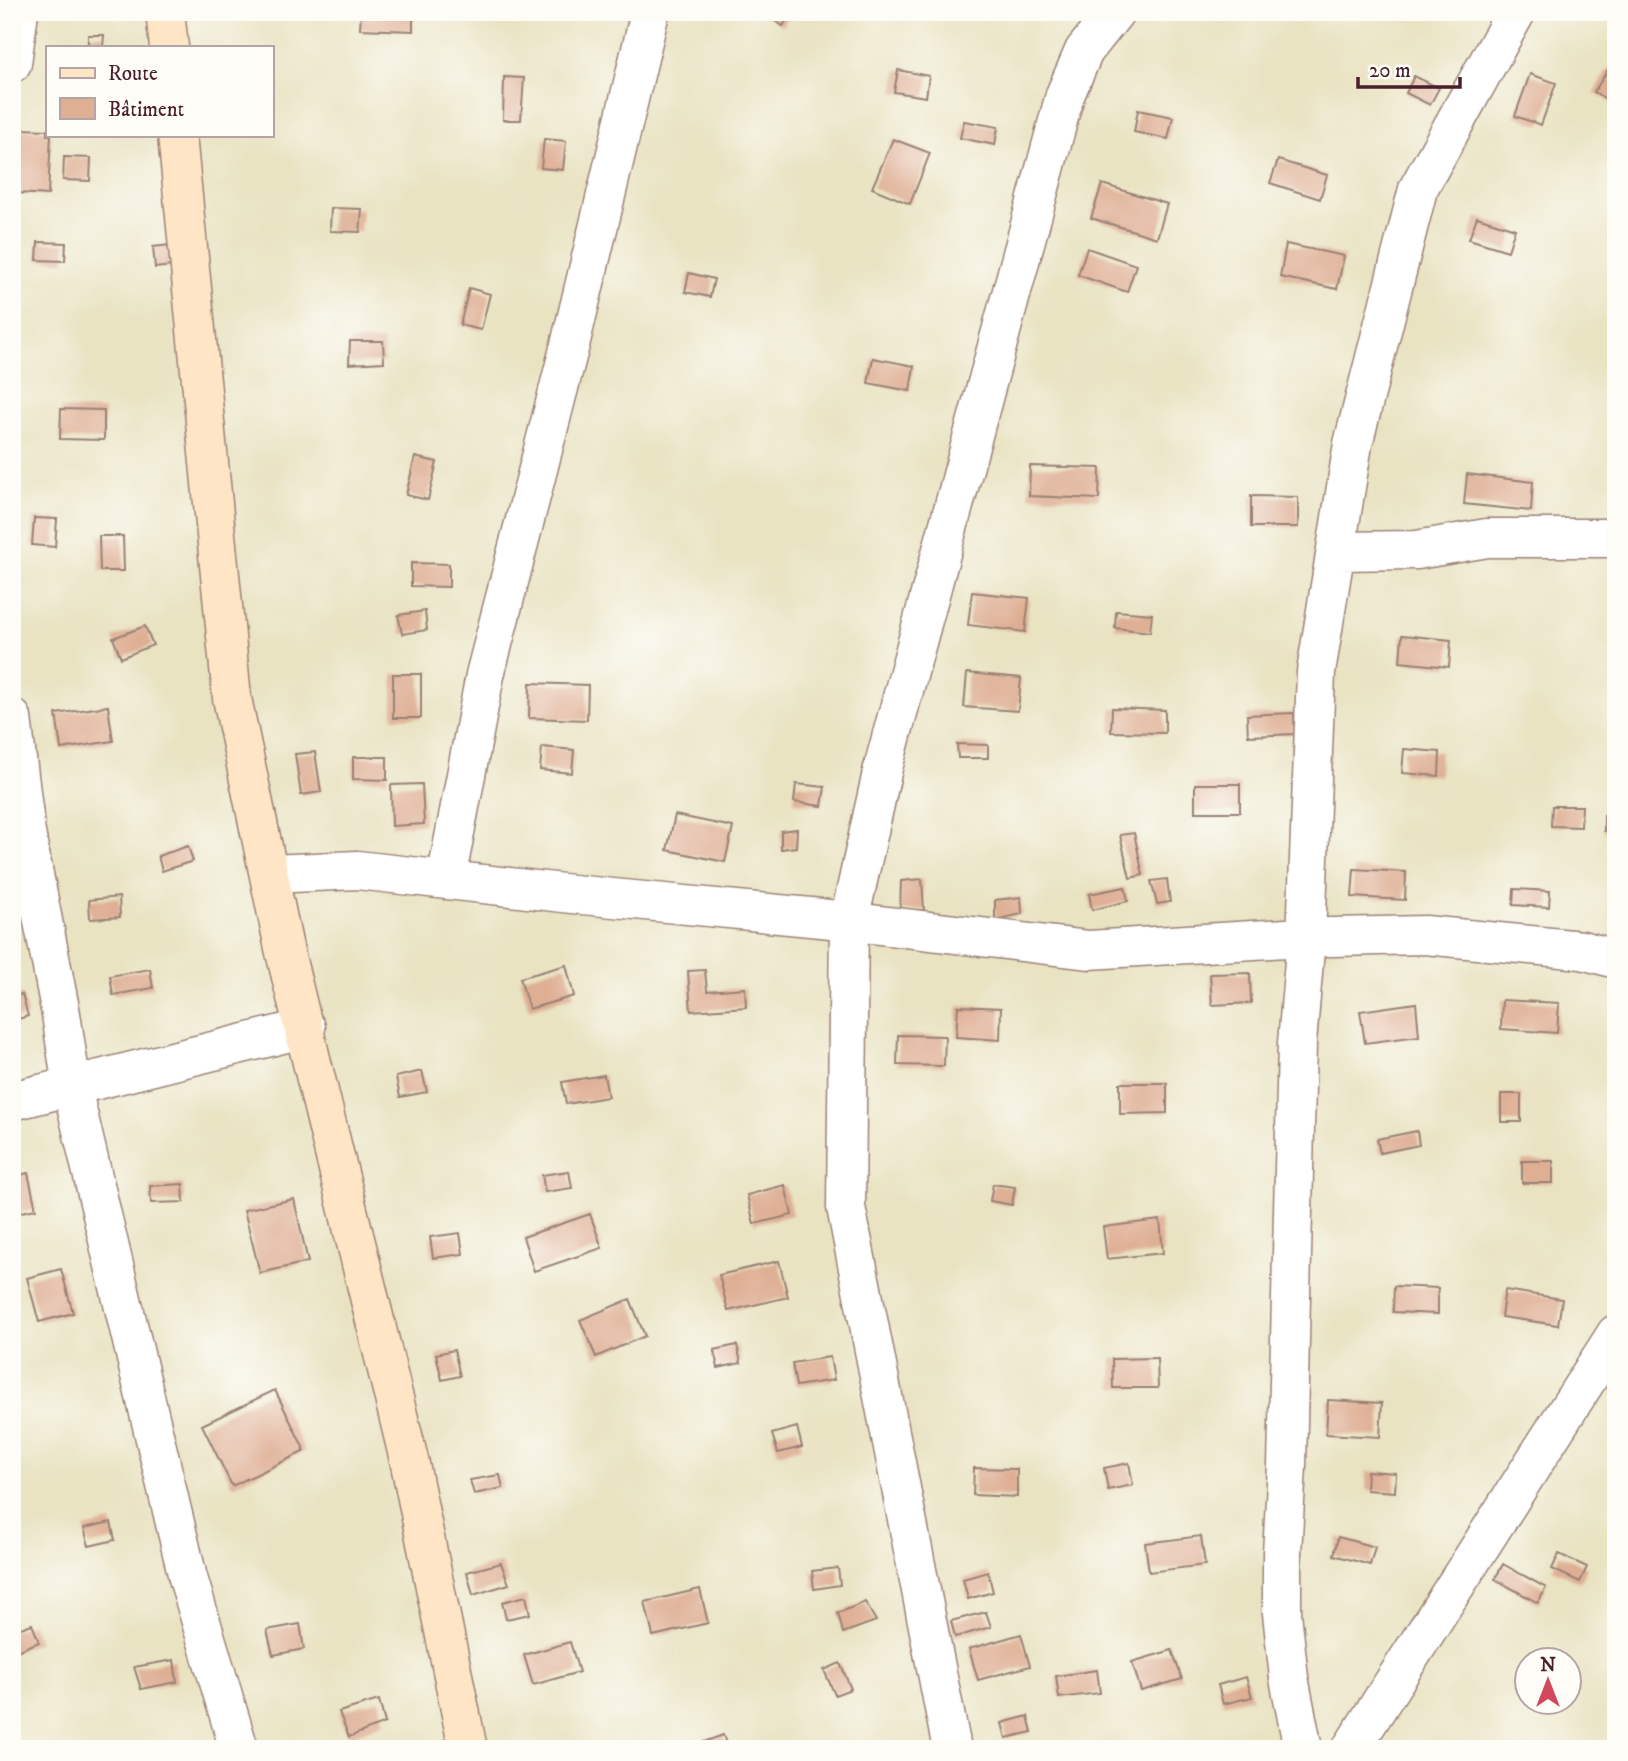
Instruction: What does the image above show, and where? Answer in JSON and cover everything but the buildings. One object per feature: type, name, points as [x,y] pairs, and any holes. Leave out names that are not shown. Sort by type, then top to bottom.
[{"type":"main road","points":[[165,12],[169,46]]},
{"type":"main road","points":[[177,136],[232,698],[284,948],[306,1028],[410,1464],[468,1749]]},
{"type":"street","points":[[12,62],[19,12]]},
{"type":"street","points":[[446,880],[485,675],[568,355],[650,12]]},
{"type":"street","points":[[952,1749],[846,1207],[849,921],[883,768],[1065,95],[1084,51],[1115,12]]},
{"type":"street","points":[[1303,1749],[1289,1678],[1282,1613],[1282,1553],[1287,1466],[1297,1043],[1306,938],[1316,673],[1353,444],[1418,189],[1516,12]]},
{"type":"street","points":[[1336,551],[1417,550],[1488,538],[1616,538]]},
{"type":"street","points":[[12,718],[26,834],[61,1014],[72,1088],[188,1578],[239,1749]]},
{"type":"street","points":[[270,874],[357,870],[849,921],[1089,950],[1306,938],[1424,935],[1582,950],[1616,959]]},
{"type":"street","points":[[12,1101],[306,1028]]},
{"type":"street","points":[[1351,1749],[1616,1334]]}]
